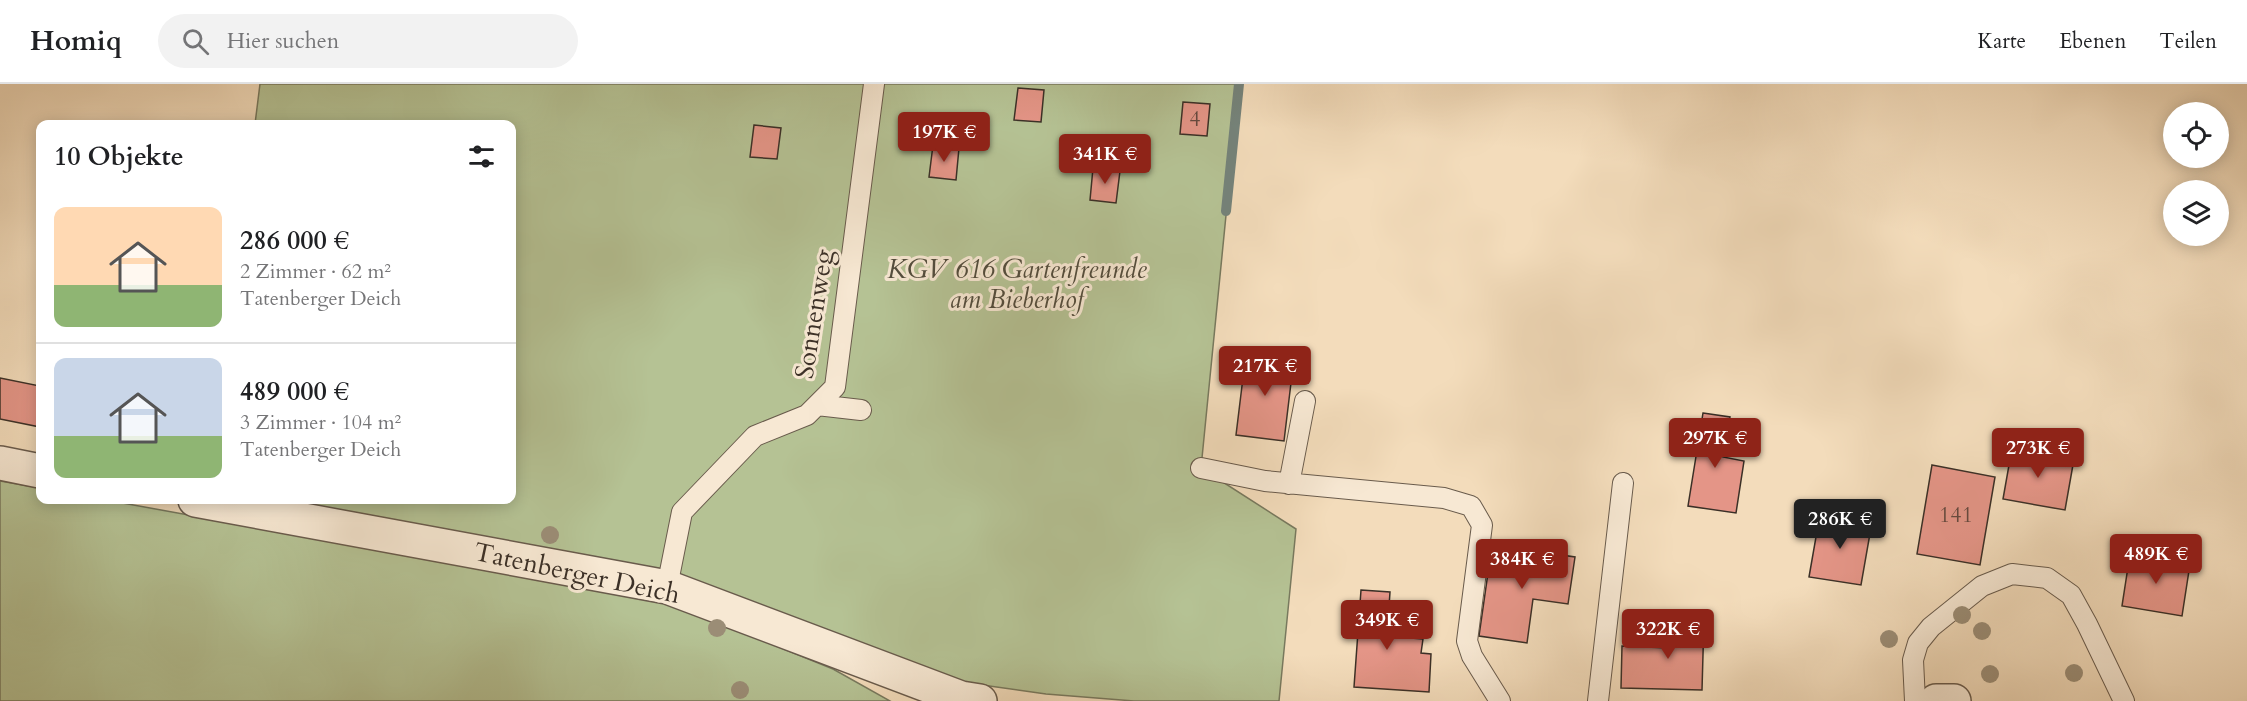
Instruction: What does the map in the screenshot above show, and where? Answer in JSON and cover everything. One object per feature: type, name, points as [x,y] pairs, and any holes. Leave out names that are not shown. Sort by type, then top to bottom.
[{"type":"street","points":[[0,463],[36,470]]},
{"type":"street","name":"Tatenberger Deich","points":[[217,504],[667,587],[961,698],[980,701]]},
{"type":"street","points":[[1936,701],[1954,701]]},
{"type":"lane","name":"Sonnenweg","points":[[667,587],[682,512],[755,436],[807,415],[835,387],[873,84]]},
{"type":"lane","points":[[1289,484],[1305,401]]},
{"type":"lane","points":[[817,405],[861,410]]},
{"type":"lane","points":[[1201,468],[1289,484],[1444,498],[1471,506],[1482,525],[1467,641],[1472,656],[1500,701]]},
{"type":"lane","points":[[1598,701],[1623,483]]},
{"type":"lane","points":[[1915,701],[1912,677],[1913,660],[1918,643],[1931,627],[1982,586],[2012,574],[2047,578],[2071,595],[2124,701]]},
{"type":"green space","name":"KGV 616 Gartenfreunde am Bieberhof","points":[[260,84],[1239,84],[1201,468],[1296,529],[1279,701],[1134,701],[1046,694],[968,683],[656,569],[306,504],[516,504],[516,120],[256,120]]},
{"type":"green space","points":[[0,481],[36,487],[36,504],[128,504],[668,602],[833,669],[890,701],[0,701]]},
{"type":"building","points":[[1018,88],[1044,90],[1041,122],[1014,120]]},
{"type":"building","points":[[1183,102],[1210,104],[1207,136],[1180,134]]},
{"type":"building","points":[[754,125],[781,128],[777,159],[750,157]]},
{"type":"building","points":[[933,145],[959,148],[956,180],[929,177]]},
{"type":"building","points":[[1093,168],[1120,171],[1116,203],[1090,200]]},
{"type":"building","points":[[1246,353],[1294,358],[1284,441],[1236,435]]},
{"type":"building","points":[[0,378],[36,385],[36,426],[0,419]]},
{"type":"building","points":[[1703,413],[1730,417],[1723,457],[1744,461],[1736,513],[1688,506]]},
{"type":"building","points":[[2012,448],[2074,459],[2065,510],[2003,499]]},
{"type":"building","points":[[1932,465],[1995,477],[1980,565],[1917,554]]},
{"type":"building","points":[[1820,514],[1872,522],[1861,585],[1809,577]]},
{"type":"building","points":[[1492,545],[1575,557],[1568,604],[1533,599],[1527,643],[1479,636]]},
{"type":"building","points":[[2130,554],[2190,564],[2182,616],[2122,606]]},
{"type":"building","points":[[1361,590],[1390,592],[1387,636],[1423,639],[1421,653],[1431,654],[1429,692],[1354,687]]},
{"type":"building","points":[[1670,618],[1704,619],[1702,690],[1621,688],[1622,646],[1669,648]]},
{"type":"waterway","points":[[1226,211],[1239,84]]}]
